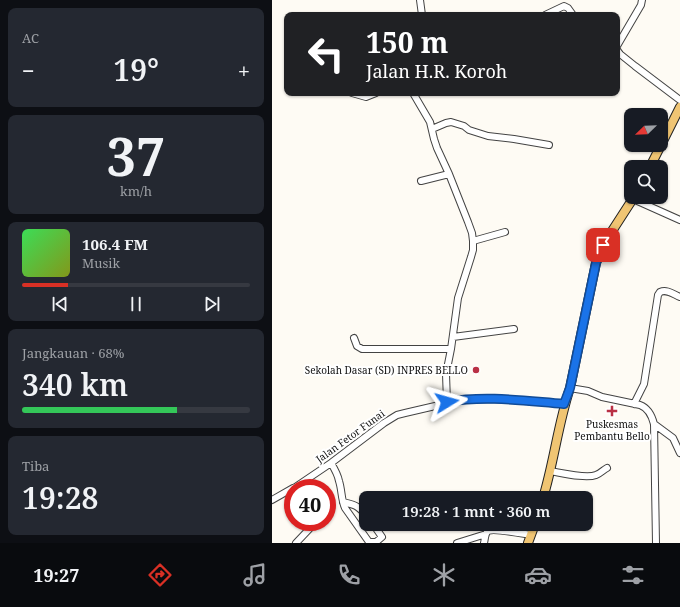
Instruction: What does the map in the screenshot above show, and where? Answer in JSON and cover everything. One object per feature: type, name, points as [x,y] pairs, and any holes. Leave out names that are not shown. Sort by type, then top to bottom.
[{"type":"main road","points":[[654,160],[680,107]]},
{"type":"main road","points":[[545,491],[564,404],[570,388],[596,263],[603,245],[629,204]]},
{"type":"street","points":[[420,0],[422,12]]},
{"type":"street","points":[[620,41],[641,5],[642,0]]},
{"type":"street","points":[[551,12],[565,6],[571,12]]},
{"type":"street","points":[[620,54],[680,100]]},
{"type":"street","points":[[415,96],[429,120],[434,140],[468,222],[473,241],[473,250],[458,298],[446,374],[447,402]]},
{"type":"street","points":[[432,130],[451,122],[488,136],[549,145]]},
{"type":"street","points":[[421,181],[449,174]]},
{"type":"street","points":[[646,204],[680,220]]},
{"type":"street","points":[[473,241],[505,232]]},
{"type":"street","points":[[634,404],[644,384],[658,295],[660,292],[668,291],[680,297]]},
{"type":"street","points":[[453,337],[514,329]]},
{"type":"street","points":[[354,338],[359,348],[365,349],[451,349]]},
{"type":"street","points":[[570,388],[588,391],[602,397],[640,405],[646,408],[652,416],[654,424],[656,543]]},
{"type":"street","name":"Jalan Fetor Funai","points":[[307,479],[396,415],[461,400],[515,400],[564,404]]},
{"type":"street","points":[[654,424],[673,438],[680,453]]},
{"type":"street","points":[[673,438],[680,436]]},
{"type":"street","points":[[331,462],[339,479],[345,508],[359,528]]},
{"type":"street","points":[[550,472],[588,477],[598,474],[607,468]]},
{"type":"street","name":"Jalan Fetor Funai","points":[[272,500],[284,494]]},
{"type":"street","points":[[343,502],[356,505],[359,507]]},
{"type":"street","points":[[458,543],[494,530],[507,531],[530,539]]},
{"type":"street","points":[[296,543],[307,531]]},
{"type":"street","points":[[361,531],[369,542],[372,543],[380,540],[382,537],[378,531]]},
{"type":"street","points":[[484,543],[486,534]]},
{"type":"place","name":"Sekolah Dasar (SD) INPRES BELLO","points":[[476,370]]},
{"type":"place","name":"Puskesmas Pembantu Bello","points":[[612,411]]},
{"type":"route","points":[[447,402],[488,399],[564,404],[570,388],[596,263],[603,245]]}]
